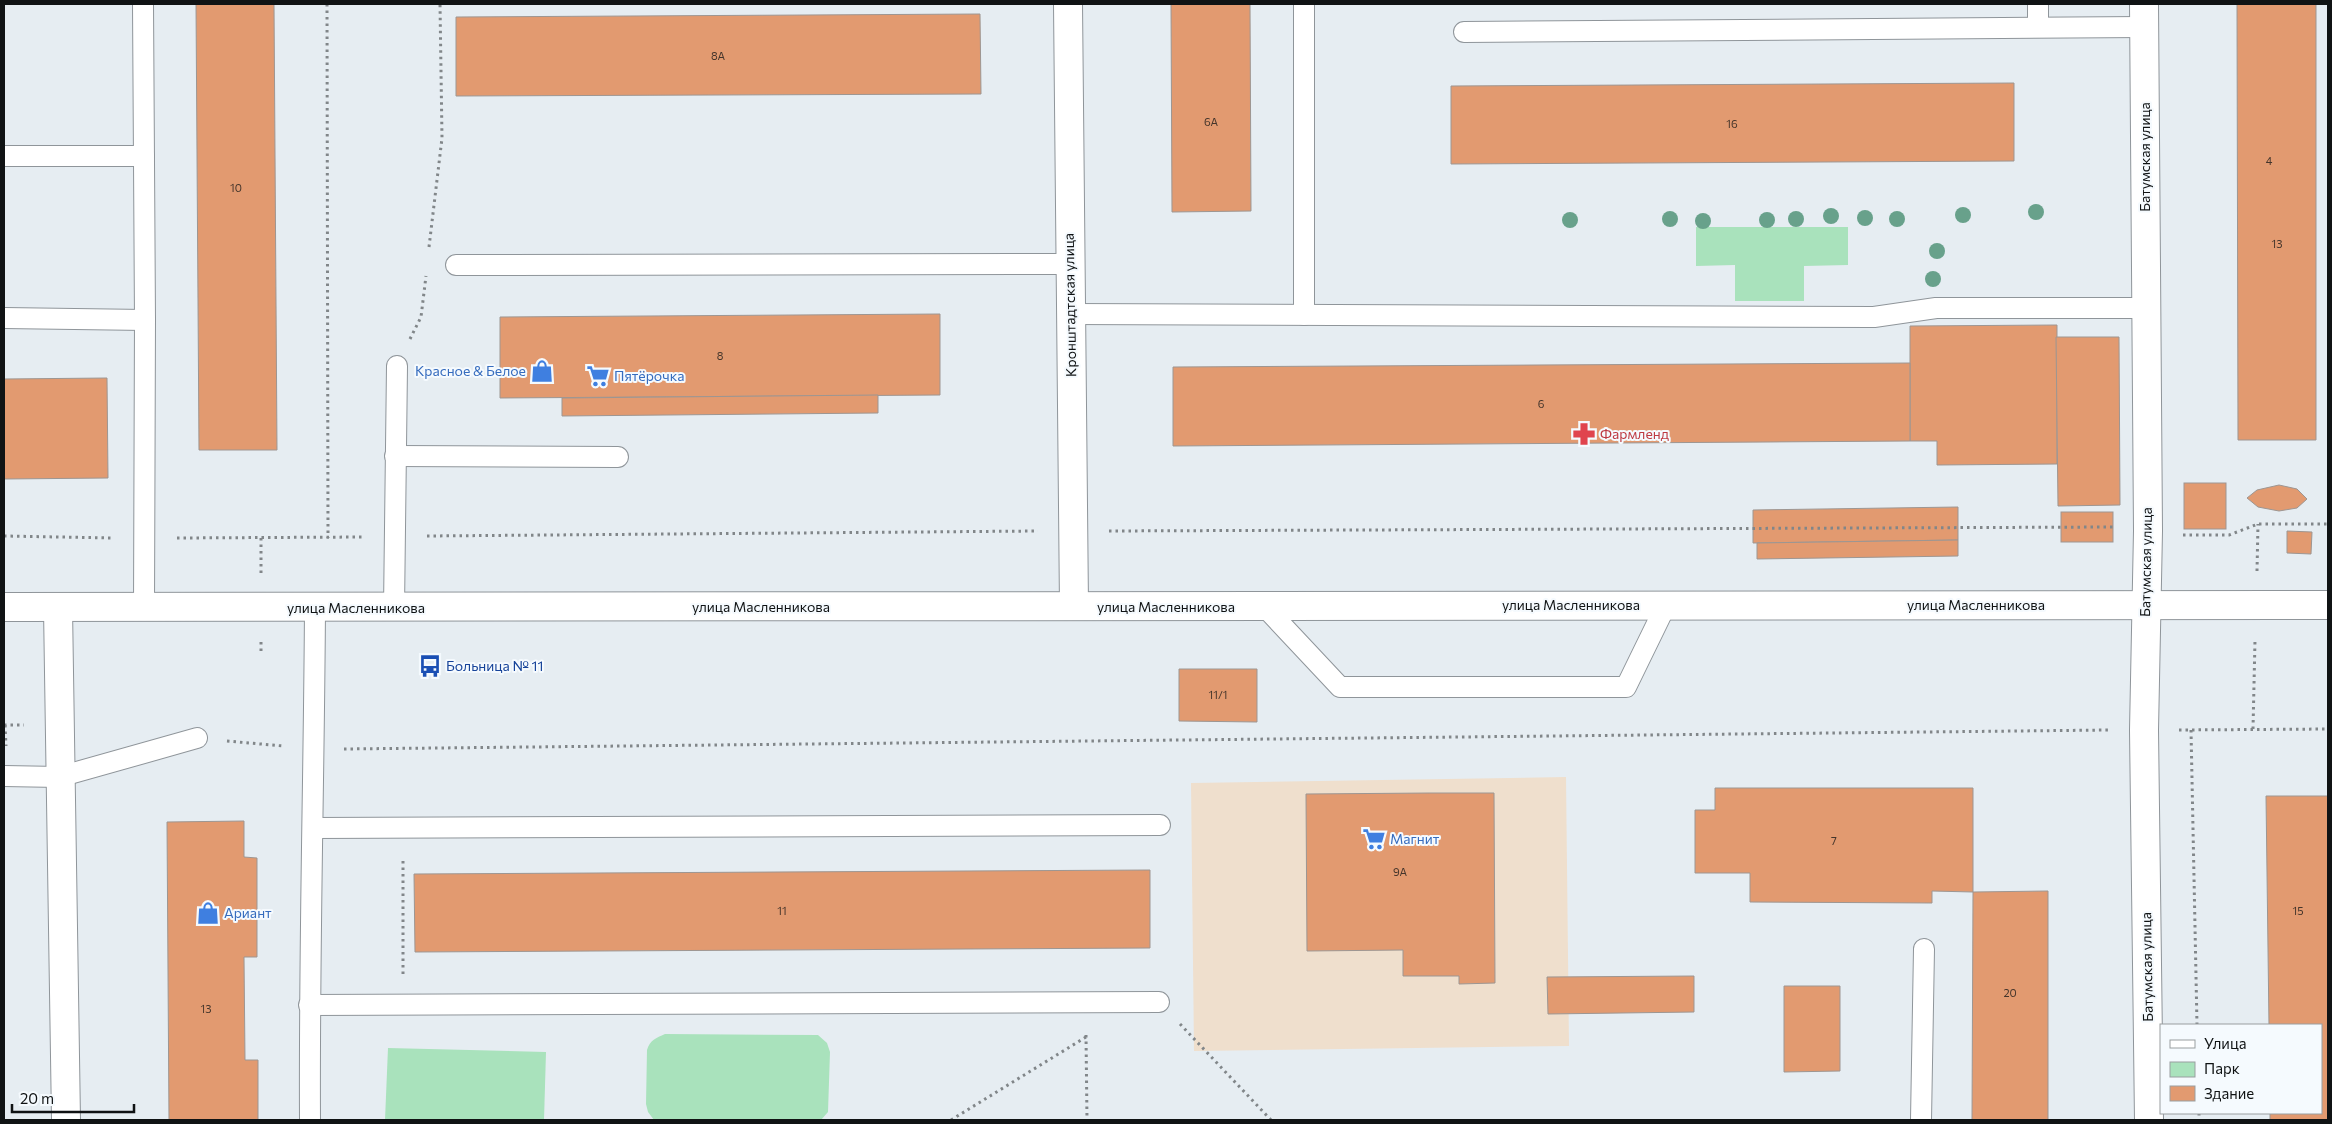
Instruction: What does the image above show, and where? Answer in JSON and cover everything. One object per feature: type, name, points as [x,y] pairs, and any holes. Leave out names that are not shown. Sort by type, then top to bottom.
[{"type":"street","name":"Кронштадтская улица","points":[[1068,4],[1074,606]]},
{"type":"street","name":"Батумская улица","points":[[2144,15],[2148,531],[2144,730],[2149,1120]]},
{"type":"street","name":"улица Масленникова","points":[[4,607],[394,609],[1074,606],[2328,605]]},
{"type":"street","points":[[58,608],[58,725],[66,1120]]},
{"type":"lane","points":[[143,4],[146,320],[144,608]]},
{"type":"lane","points":[[1304,4],[1304,315]]},
{"type":"lane","points":[[2038,4],[2038,28]]},
{"type":"lane","points":[[1464,32],[2038,28],[2144,15]]},
{"type":"lane","points":[[4,156],[144,156]]},
{"type":"lane","points":[[456,265],[1070,264]]},
{"type":"lane","points":[[1071,314],[1874,317],[1936,308],[2146,308]]},
{"type":"lane","points":[[4,318],[146,320]]},
{"type":"lane","points":[[394,609],[397,366]]},
{"type":"lane","points":[[395,456],[618,457]]},
{"type":"lane","points":[[1265,606],[1340,687],[1626,688],[1666,605]]},
{"type":"lane","points":[[310,1120],[315,608]]},
{"type":"lane","points":[[4,776],[60,777],[197,738]]},
{"type":"lane","points":[[314,828],[1160,825]]},
{"type":"lane","points":[[1921,1120],[1924,949]]},
{"type":"lane","points":[[310,1005],[1159,1002]]},
{"type":"path","points":[[327,4],[328,538]]},
{"type":"path","points":[[428,256],[442,138],[440,4]]},
{"type":"path","points":[[397,366],[421,317],[426,274]]},
{"type":"path","points":[[4,536],[328,538],[1073,531],[2122,526],[2179,536],[2229,536],[2258,524],[2328,524]]},
{"type":"path","points":[[4,725],[58,725]]},
{"type":"path","points":[[197,738],[314,749],[2328,729]]},
{"type":"path","points":[[2190,730],[2197,1024]]},
{"type":"path","points":[[403,828],[403,1004]]},
{"type":"path","points":[[1086,1002],[1087,1120]]},
{"type":"path","points":[[1159,1002],[1271,1120]]},
{"type":"path","points":[[951,1120],[1086,1037]]},
{"type":"shaded area","points":[[1566,777],[1569,1046],[1194,1051],[1191,783]]},
{"type":"green space","points":[[1696,227],[1848,227],[1848,265],[1804,266],[1804,301],[1735,301],[1735,265],[1696,266]]},
{"type":"green space","points":[[665,1034],[818,1035],[827,1043],[830,1052],[828,1112],[821,1120],[654,1120],[648,1112],[646,1104],[647,1050],[656,1038]]},
{"type":"green space","points":[[388,1048],[546,1052],[544,1120],[385,1120]]},
{"type":"building","points":[[196,4],[274,4],[277,450],[199,450]]},
{"type":"building","points":[[1171,4],[1250,4],[1251,211],[1172,212]]},
{"type":"building","points":[[2237,4],[2316,4],[2316,440],[2238,440]]},
{"type":"building","points":[[980,14],[981,94],[456,96],[456,17]]},
{"type":"building","points":[[2014,83],[2014,161],[1451,164],[1451,86]]},
{"type":"building","points":[[940,314],[940,395],[500,398],[500,317]]},
{"type":"building","points":[[2057,325],[2057,464],[1937,465],[1937,441],[1910,441],[1910,326]]},
{"type":"building","points":[[2056,337],[2119,337],[2120,505],[2058,506]]},
{"type":"building","points":[[1910,363],[1910,441],[1173,446],[1173,367]]},
{"type":"building","points":[[107,378],[108,478],[4,479],[4,379]]},
{"type":"building","points":[[878,395],[878,413],[562,416],[562,398]]},
{"type":"building","points":[[2184,483],[2226,483],[2226,529],[2184,529]]},
{"type":"building","points":[[2279,485],[2297,489],[2307,499],[2297,508],[2279,511],[2258,507],[2247,498],[2257,490]]},
{"type":"building","points":[[1958,507],[1958,540],[1753,543],[1753,510]]},
{"type":"building","points":[[2061,512],[2113,512],[2113,542],[2061,542]]},
{"type":"building","points":[[2287,531],[2312,532],[2311,554],[2287,553]]},
{"type":"building","points":[[1958,540],[1958,556],[1757,559],[1757,543]]},
{"type":"building","points":[[1179,669],[1257,669],[1257,722],[1179,721]]},
{"type":"building","points":[[1715,788],[1973,788],[1973,892],[1932,891],[1932,903],[1750,902],[1750,873],[1695,873],[1695,810],[1715,810]]},
{"type":"building","points":[[1494,793],[1495,983],[1459,984],[1459,976],[1403,976],[1403,950],[1307,951],[1306,794]]},
{"type":"building","points":[[2266,796],[2328,796],[2328,1120],[2270,1120],[2270,1114],[2322,1114],[2322,1024],[2269,1024]]},
{"type":"building","points":[[244,821],[244,857],[257,858],[257,957],[244,957],[245,1060],[258,1060],[258,1120],[169,1120],[167,822]]},
{"type":"building","points":[[1150,870],[1150,948],[415,952],[414,874]]},
{"type":"building","points":[[2048,891],[2048,1120],[1972,1120],[1973,892]]},
{"type":"building","points":[[1694,976],[1694,1012],[1548,1014],[1547,977]]},
{"type":"building","points":[[1784,986],[1840,986],[1840,1071],[1784,1072]]},
{"type":"place","name":"Красное & Белое","points":[[542,371]]},
{"type":"place","name":"Пятёрочка","points":[[598,376]]},
{"type":"place","name":"Фармленд","points":[[1584,434]]},
{"type":"place","name":"Больница № 11","points":[[430,666]]},
{"type":"place","name":"Магнит","points":[[1374,839]]},
{"type":"place","name":"Ариант","points":[[208,913]]}]
